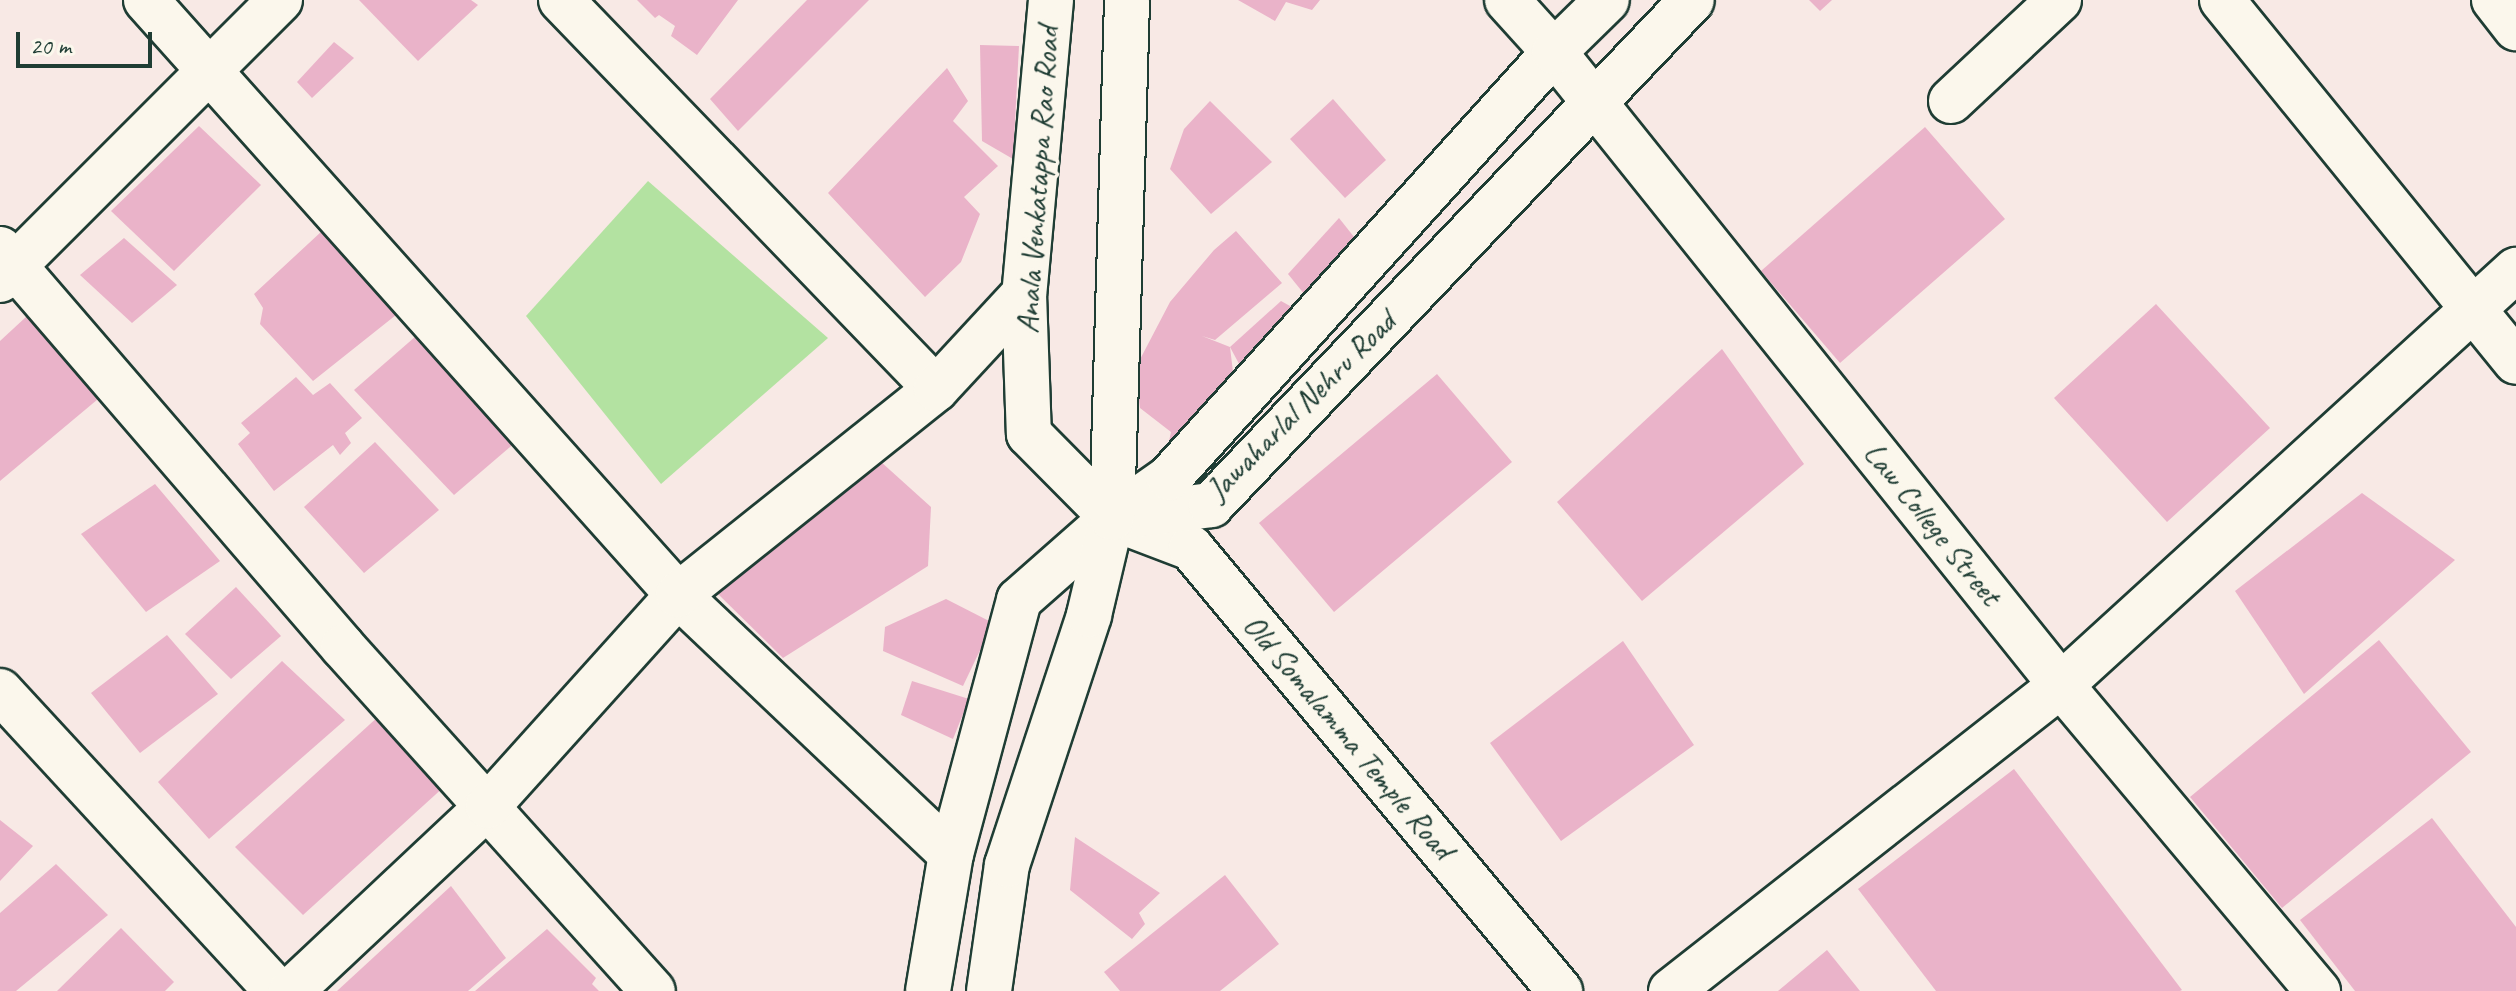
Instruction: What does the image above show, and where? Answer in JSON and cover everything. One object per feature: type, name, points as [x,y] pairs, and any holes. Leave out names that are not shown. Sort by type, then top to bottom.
[{"type":"street","points":[[146,0],[678,595],[951,854]]},
{"type":"street","points":[[280,0],[5,265],[653,991]]},
{"type":"street","points":[[561,0],[936,389]]},
{"type":"street","name":"Anala Venkatappa Rao Road","points":[[1051,0],[1024,294],[1029,434],[1112,518]]},
{"type":"street","points":[[998,985],[1007,865],[1089,615],[1112,518],[1127,0]]},
{"type":"street","name":"Law College Street","points":[[1507,0],[1554,52],[2061,685],[2318,991]]},
{"type":"street","name":"Jawaharlal Nehru Road","points":[[1112,518],[1169,478],[1554,52],[1607,0]]},
{"type":"street","name":"Jawaharlal Nehru Road","points":[[1112,518],[1211,505],[1692,0]]},
{"type":"street","points":[[1951,101],[2059,0]]},
{"type":"street","points":[[2222,0],[2516,362]]},
{"type":"street","points":[[2494,0],[2516,28]]},
{"type":"street","points":[[1671,991],[2061,685],[2516,270]]},
{"type":"street","points":[[291,991],[488,806],[678,595],[936,389],[1024,294]]},
{"type":"street","points":[[928,991],[951,854],[1019,600],[1112,518]]},
{"type":"street","name":"Old Somalamma Temple Road","points":[[1112,518],[1191,548],[1560,991]]},
{"type":"street","points":[[0,691],[277,991]]},
{"type":"green space","points":[[648,181],[828,338],[661,484],[526,316]]},
{"type":"building","points":[[359,0],[471,0],[478,5],[418,61]]},
{"type":"building","points":[[637,0],[738,0],[697,55],[671,36],[675,26],[659,15],[655,18]]},
{"type":"building","points":[[807,0],[869,0],[738,131],[710,99]]},
{"type":"building","points":[[1238,0],[1320,0],[1312,10],[1286,2],[1275,21]]},
{"type":"building","points":[[1809,0],[1832,0],[1820,11]]},
{"type":"building","points":[[334,42],[354,58],[312,98],[297,82]]},
{"type":"building","points":[[980,45],[1019,46],[1013,159],[982,141]]},
{"type":"building","points":[[947,68],[968,101],[953,121],[998,166],[964,197],[980,214],[961,262],[925,297],[828,193]]},
{"type":"building","points":[[1333,99],[1386,160],[1345,198],[1290,139]]},
{"type":"building","points":[[1210,101],[1272,162],[1211,214],[1170,169],[1184,129]]},
{"type":"building","points":[[199,126],[261,185],[174,271],[111,211]]},
{"type":"building","points":[[1925,127],[2005,219],[1840,363],[1761,271]]},
{"type":"building","points":[[1339,218],[1366,252],[1309,300],[1288,274]]},
{"type":"building","points":[[322,231],[340,235],[401,311],[313,381],[260,324],[263,308],[254,294]]},
{"type":"building","points":[[1236,231],[1282,283],[1215,340],[1202,336],[1230,347],[1233,372],[1211,407],[1168,446],[1171,432],[1140,408],[1135,369],[1170,302],[1214,250]]},
{"type":"building","points":[[124,238],[177,285],[132,323],[80,275]]},
{"type":"building","points":[[1281,301],[1308,316],[1245,375],[1230,347]]},
{"type":"building","points":[[40,304],[116,384],[0,481],[0,341]]},
{"type":"building","points":[[2156,304],[2270,428],[2167,522],[2054,398]]},
{"type":"building","points":[[431,323],[530,430],[454,495],[354,390]]},
{"type":"building","points":[[1722,349],[1804,464],[1642,601],[1557,502]]},
{"type":"building","points":[[1437,374],[1512,462],[1334,612],[1259,523]]},
{"type":"building","points":[[296,377],[313,395],[330,383],[362,418],[345,433],[351,443],[340,455],[333,445],[274,491],[238,444],[250,433],[241,423]]},
{"type":"building","points":[[375,442],[439,510],[364,573],[304,507]]},
{"type":"building","points":[[870,452],[931,507],[928,566],[783,658],[717,593]]},
{"type":"building","points":[[155,484],[220,561],[146,612],[81,534]]},
{"type":"building","points":[[2362,493],[2455,560],[2304,694],[2235,591]]},
{"type":"building","points":[[236,587],[281,636],[231,679],[185,634]]},
{"type":"building","points":[[946,599],[993,623],[963,686],[883,651],[885,627]]},
{"type":"building","points":[[167,635],[218,694],[140,753],[91,693]]},
{"type":"building","points":[[2379,640],[2471,752],[2282,908],[2190,797]]},
{"type":"building","points":[[1623,641],[1694,745],[1561,841],[1490,743]]},
{"type":"building","points":[[282,661],[345,720],[209,839],[158,782]]},
{"type":"building","points":[[912,681],[969,699],[953,739],[901,715]]},
{"type":"building","points":[[380,715],[446,785],[303,915],[235,847]]},
{"type":"building","points":[[2014,769],[2182,990],[1936,991],[1858,889]]},
{"type":"building","points":[[2432,818],[2516,927],[2516,991],[2355,991],[2300,920]]},
{"type":"building","points":[[0,820],[33,846],[0,881]]},
{"type":"building","points":[[1075,837],[1160,893],[1139,913],[1145,924],[1132,939],[1070,890]]},
{"type":"building","points":[[56,864],[108,915],[16,991],[0,991],[0,913]]},
{"type":"building","points":[[1225,875],[1279,944],[1220,991],[1120,991],[1104,972]]},
{"type":"building","points":[[451,886],[506,958],[468,991],[337,991]]},
{"type":"building","points":[[121,928],[174,982],[165,991],[57,991]]},
{"type":"building","points":[[547,929],[596,978],[592,984],[599,991],[475,991]]},
{"type":"building","points":[[1827,950],[1860,991],[1778,991]]}]
